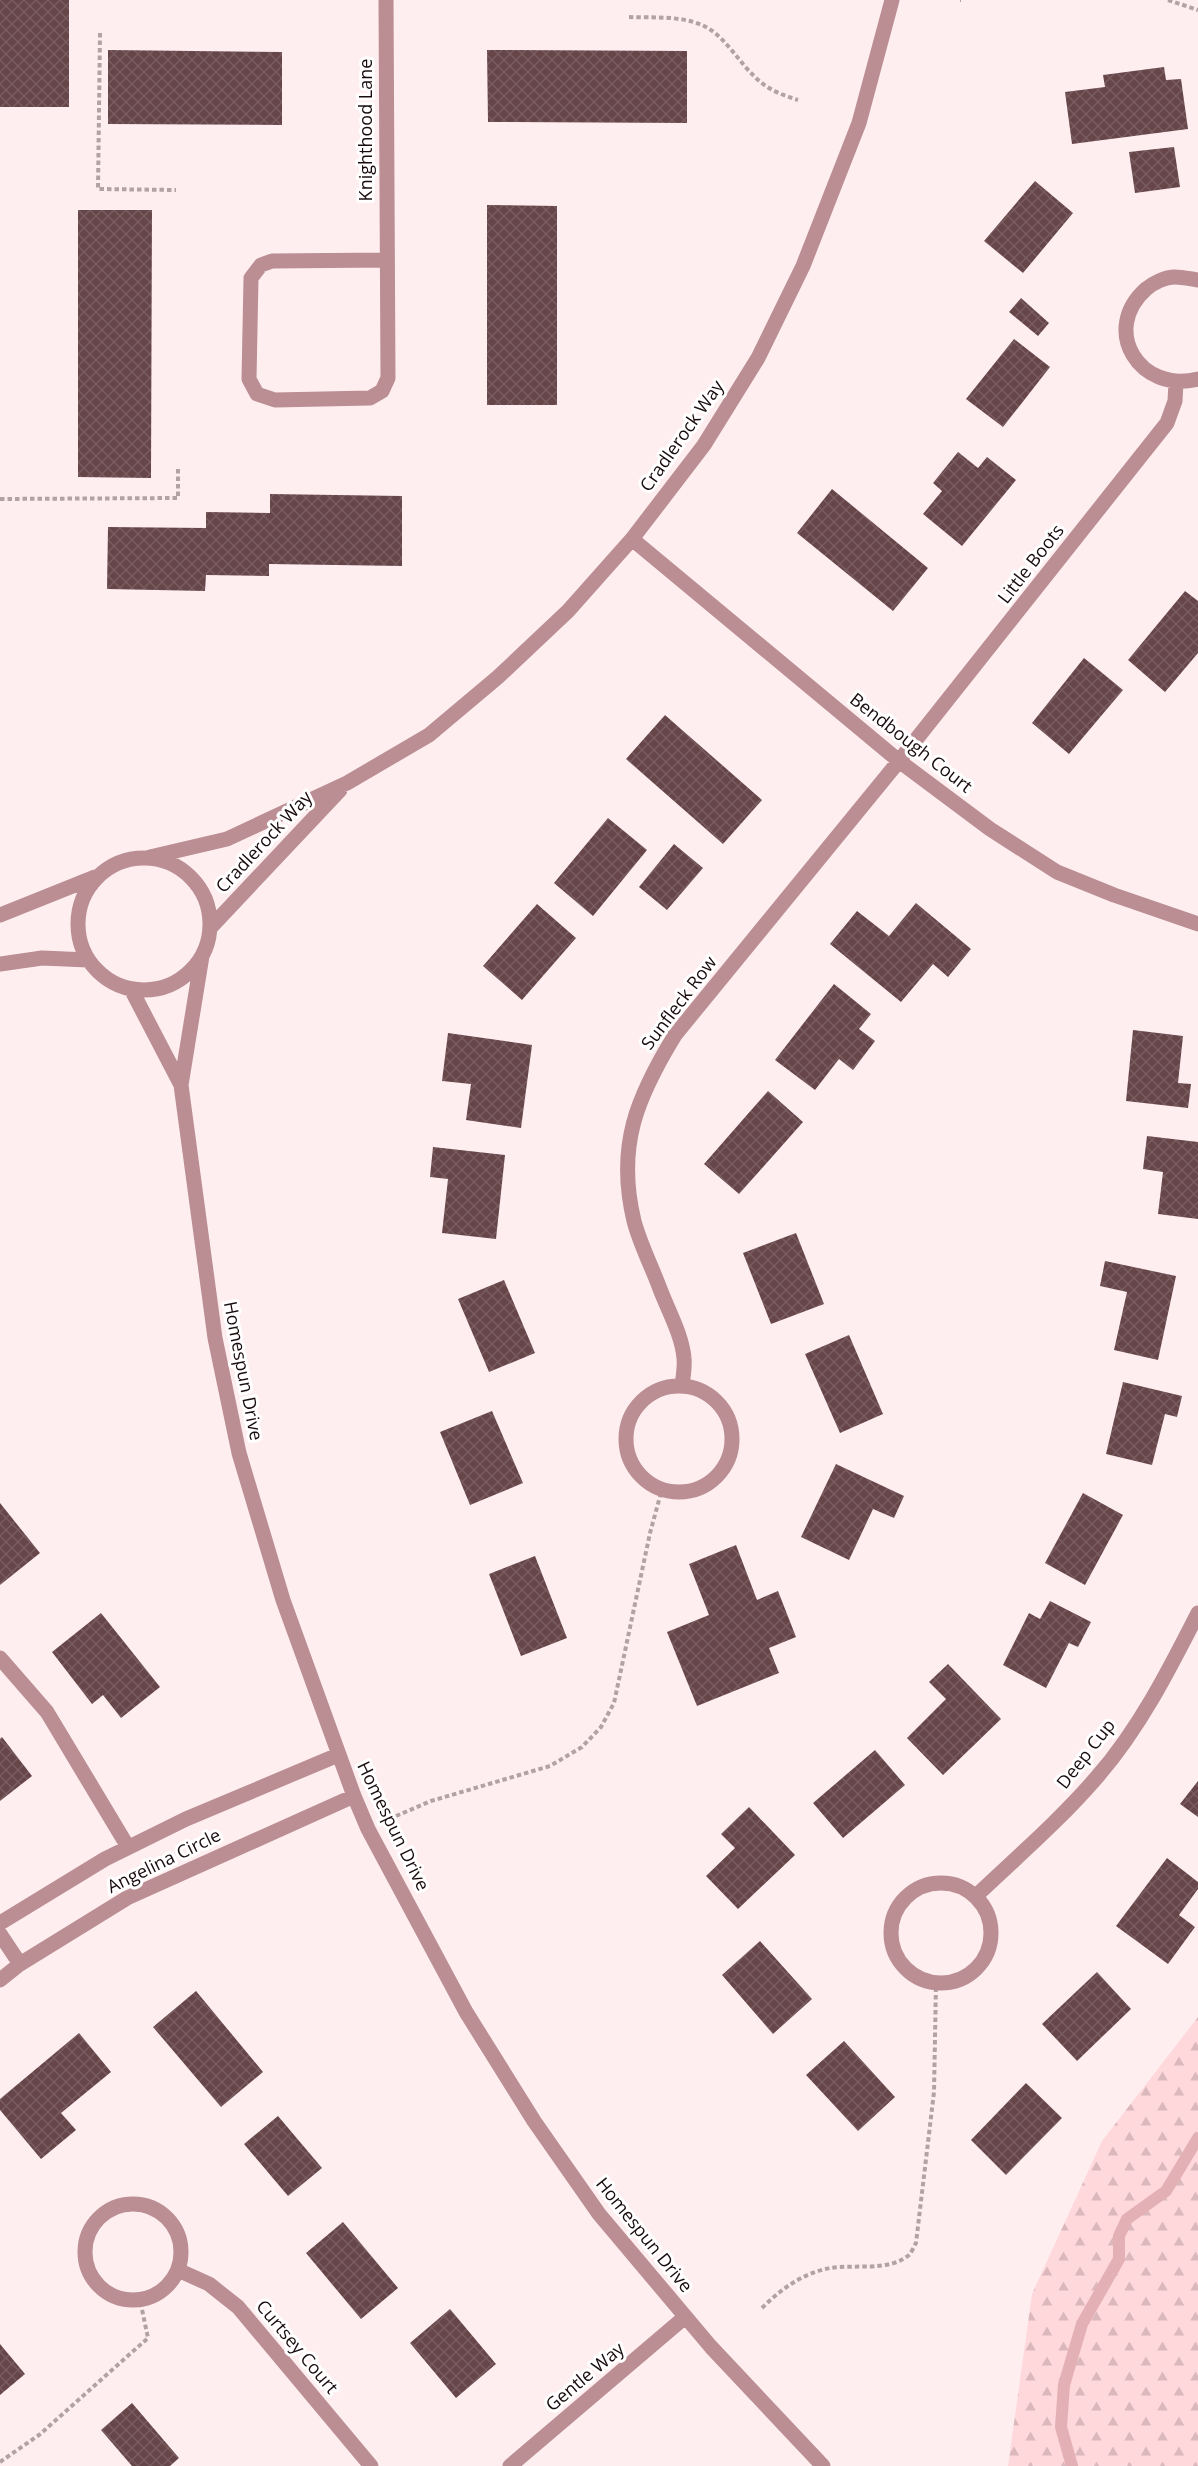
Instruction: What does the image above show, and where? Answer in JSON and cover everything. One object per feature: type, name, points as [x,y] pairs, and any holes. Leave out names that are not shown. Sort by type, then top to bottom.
[{"type":"street","name":"Knighthood Lane","points":[[386,0],[388,378],[382,391],[370,398],[275,400],[257,394],[249,379],[251,278],[261,265],[272,261],[386,260]]},
{"type":"street","name":"Cradlerock Way","points":[[150,857],[227,839],[347,783],[429,735],[498,677],[568,611],[632,539],[704,445],[758,358],[803,266],[858,123],[892,0]]},
{"type":"street","points":[[1198,280],[1174,277],[1153,283],[1136,298],[1127,321],[1127,339],[1135,359],[1152,375],[1176,383],[1198,379]]},
{"type":"street","name":"Little Boots","points":[[899,761],[1167,423],[1174,401],[1176,383]]},
{"type":"street","name":"Bendbough Court","points":[[632,539],[899,761],[990,829],[1057,872],[1114,896],[1198,924]]},
{"type":"street","name":"Sunfleck Row","points":[[682,1386],[684,1358],[633,1212],[629,1184],[628,1146],[637,1106],[655,1068],[675,1035],[899,761]]},
{"type":"street","name":"Cradlerock Way","points":[[211,927],[347,783]]},
{"type":"street","points":[[150,857],[175,864],[195,880],[207,902],[211,927],[202,956],[189,973],[172,984],[152,990],[131,989],[114,983],[99,973],[88,960],[79,939],[78,917],[83,895],[95,877],[111,864],[130,858],[150,857]]},
{"type":"street","points":[[0,915],[95,877]]},
{"type":"street","name":"Homespun Drive","points":[[202,956],[181,1085],[215,1338],[239,1453],[283,1600],[354,1796],[368,1829],[466,2013],[528,2111],[599,2214],[685,2318],[823,2466]]},
{"type":"street","points":[[0,964],[42,958],[88,960]]},
{"type":"street","name":"Homespun Drive","points":[[131,989],[181,1085]]},
{"type":"street","points":[[682,1386],[701,1390],[716,1401],[728,1416],[732,1435],[730,1455],[721,1472],[705,1486],[685,1492],[662,1489],[641,1477],[628,1455],[626,1432],[633,1412],[646,1396],[662,1388],[682,1386]]},
{"type":"street","name":"Deep Cup","points":[[976,1896],[1052,1826],[1098,1775],[1166,1677],[1198,1614]]},
{"type":"street","points":[[0,1658],[47,1712],[128,1847]]},
{"type":"street","name":"Angelina Circle","points":[[0,1923],[128,1847],[186,1819],[338,1755]]},
{"type":"street","name":"Angelina Circle","points":[[0,1980],[20,1964],[127,1898],[354,1796]]},
{"type":"street","points":[[930,1883],[957,1885],[976,1896],[987,1913],[992,1933],[990,1946],[983,1962],[969,1976],[953,1983],[936,1984],[914,1976],[899,1963],[891,1944],[890,1929],[894,1913],[902,1899],[917,1888],[930,1883]]},
{"type":"street","points":[[0,1934],[20,1964]]},
{"type":"street","points":[[134,2202],[147,2205],[162,2212],[171,2221],[180,2238],[182,2254],[178,2270],[171,2283],[158,2294],[140,2300],[117,2298],[102,2290],[91,2277],[85,2260],[85,2243],[90,2229],[100,2215],[112,2207],[134,2202]]},
{"type":"street","name":"Curtsey Court","points":[[178,2270],[209,2284],[238,2307],[372,2466]]},
{"type":"street","name":"Gentle Way","points":[[510,2466],[685,2318]]},
{"type":"path","points":[[1168,0],[1198,10]]},
{"type":"path","points":[[628,17],[677,19],[705,27],[722,39],[755,78],[776,93],[798,100]]},
{"type":"path","points":[[100,33],[98,189],[176,190]]},
{"type":"path","points":[[0,499],[178,498],[178,468]]},
{"type":"path","points":[[396,1816],[431,1801],[550,1766],[582,1747],[601,1727],[614,1703],[650,1533],[662,1489]]},
{"type":"path","points":[[762,2308],[781,2289],[806,2276],[830,2268],[889,2264],[908,2255],[916,2243],[934,2092],[936,1984]]},
{"type":"path","points":[[0,2462],[39,2435],[148,2338],[140,2300]]},
{"type":"green space","points":[[1198,2017],[1198,2466],[1008,2466],[1032,2294],[1102,2141]]},
{"type":"building","points":[[0,0],[69,0],[69,107],[0,107]]},
{"type":"building","points":[[108,50],[282,52],[282,125],[108,124]]},
{"type":"building","points":[[487,50],[687,51],[687,123],[488,122]]},
{"type":"building","points":[[1164,67],[1166,80],[1181,79],[1188,129],[1072,144],[1065,92],[1105,87],[1103,75]]},
{"type":"building","points":[[1174,147],[1180,187],[1135,193],[1129,152]]},
{"type":"building","points":[[1035,181],[1073,213],[1023,273],[984,241]]},
{"type":"building","points":[[487,205],[557,206],[557,405],[487,405]]},
{"type":"building","points":[[78,210],[152,210],[151,478],[78,477]]},
{"type":"building","points":[[1021,298],[1049,323],[1038,336],[1009,312]]},
{"type":"building","points":[[1014,339],[1050,367],[1003,427],[966,399]]},
{"type":"building","points":[[958,452],[978,468],[987,457],[1016,480],[962,546],[923,514],[942,491],[933,483]]},
{"type":"building","points":[[832,489],[928,568],[893,611],[797,533]]},
{"type":"building","points":[[270,494],[402,496],[402,566],[269,564],[269,576],[206,575],[205,591],[107,589],[108,527],[206,528],[206,512],[270,513]]},
{"type":"building","points":[[1185,591],[1198,601],[1198,653],[1165,692],[1128,660]]},
{"type":"building","points":[[1084,658],[1123,690],[1069,754],[1032,723]]},
{"type":"building","points":[[665,715],[762,800],[723,844],[626,759]]},
{"type":"building","points":[[608,818],[647,850],[593,916],[554,883]]},
{"type":"building","points":[[674,844],[703,868],[667,910],[639,887]]},
{"type":"building","points":[[916,903],[971,949],[948,977],[933,964],[901,1002],[830,944],[857,911],[889,936]]},
{"type":"building","points":[[537,904],[576,938],[522,1000],[483,966]]},
{"type":"building","points":[[834,984],[871,1014],[859,1029],[875,1041],[853,1070],[839,1059],[815,1090],[775,1060]]},
{"type":"building","points":[[1133,1030],[1183,1036],[1178,1083],[1191,1084],[1188,1108],[1126,1101]]},
{"type":"building","points":[[448,1033],[532,1045],[521,1128],[466,1120],[471,1084],[442,1081]]},
{"type":"building","points":[[768,1091],[803,1122],[739,1194],[704,1164]]},
{"type":"building","points":[[1147,1136],[1198,1142],[1198,1219],[1158,1214],[1163,1172],[1143,1169]]},
{"type":"building","points":[[433,1147],[505,1155],[496,1239],[442,1233],[448,1179],[430,1177]]},
{"type":"building","points":[[796,1233],[824,1304],[771,1324],[743,1253]]},
{"type":"building","points":[[1105,1261],[1176,1276],[1158,1360],[1114,1350],[1127,1292],[1100,1286]]},
{"type":"building","points":[[504,1280],[535,1353],[489,1372],[458,1299]]},
{"type":"building","points":[[849,1335],[883,1414],[840,1433],[805,1354]]},
{"type":"building","points":[[1123,1382],[1182,1396],[1177,1417],[1165,1414],[1152,1465],[1106,1454]]},
{"type":"building","points":[[492,1411],[523,1483],[470,1505],[440,1432]]},
{"type":"building","points":[[836,1464],[904,1496],[894,1518],[873,1509],[849,1560],[801,1537]]},
{"type":"building","points":[[1083,1493],[1123,1515],[1085,1585],[1045,1563]]},
{"type":"building","points":[[0,1503],[40,1553],[0,1585]]},
{"type":"building","points":[[736,1545],[757,1600],[778,1591],[796,1637],[769,1648],[779,1673],[697,1706],[667,1632],[709,1615],[689,1564]]},
{"type":"building","points":[[535,1556],[567,1638],[521,1656],[489,1574]]},
{"type":"building","points":[[1050,1601],[1091,1622],[1078,1647],[1069,1643],[1046,1688],[1003,1665],[1029,1613],[1040,1619]]},
{"type":"building","points":[[101,1613],[160,1687],[121,1718],[103,1695],[92,1704],[52,1652]]},
{"type":"building","points":[[948,1664],[1001,1719],[943,1775],[907,1738],[946,1699],[929,1682]]},
{"type":"building","points":[[2,1737],[32,1776],[0,1801],[0,1739]]},
{"type":"building","points":[[875,1750],[905,1785],[843,1838],[813,1803]]},
{"type":"building","points":[[1198,1781],[1198,1817],[1180,1804]]},
{"type":"building","points":[[749,1807],[795,1855],[738,1909],[706,1876],[735,1848],[721,1834]]},
{"type":"building","points":[[1167,1858],[1198,1882],[1198,1889],[1179,1915],[1195,1927],[1168,1964],[1116,1926]]},
{"type":"building","points":[[760,1941],[812,1999],[773,2034],[722,1975]]},
{"type":"building","points":[[1097,1972],[1131,2009],[1077,2061],[1042,2024]]},
{"type":"building","points":[[196,1991],[263,2072],[221,2107],[153,2027]]},
{"type":"building","points":[[79,2033],[111,2072],[61,2113],[76,2130],[41,2159],[0,2110],[0,2099]]},
{"type":"building","points":[[844,2041],[895,2097],[858,2131],[806,2075]]},
{"type":"building","points":[[1026,2083],[1062,2118],[1006,2175],[971,2140]]},
{"type":"building","points":[[278,2116],[322,2168],[288,2196],[244,2144]]},
{"type":"building","points":[[343,2222],[398,2288],[361,2319],[306,2253]]},
{"type":"building","points":[[450,2309],[496,2364],[456,2398],[410,2343]]},
{"type":"building","points":[[0,2344],[25,2374],[0,2395]]},
{"type":"building","points":[[132,2403],[179,2458],[170,2466],[132,2466],[101,2430]]},
{"type":"waterway","points":[[1072,2466],[1061,2427],[1064,2385],[1082,2324],[1119,2259],[1119,2236],[1127,2219],[1166,2191],[1198,2138]]}]
